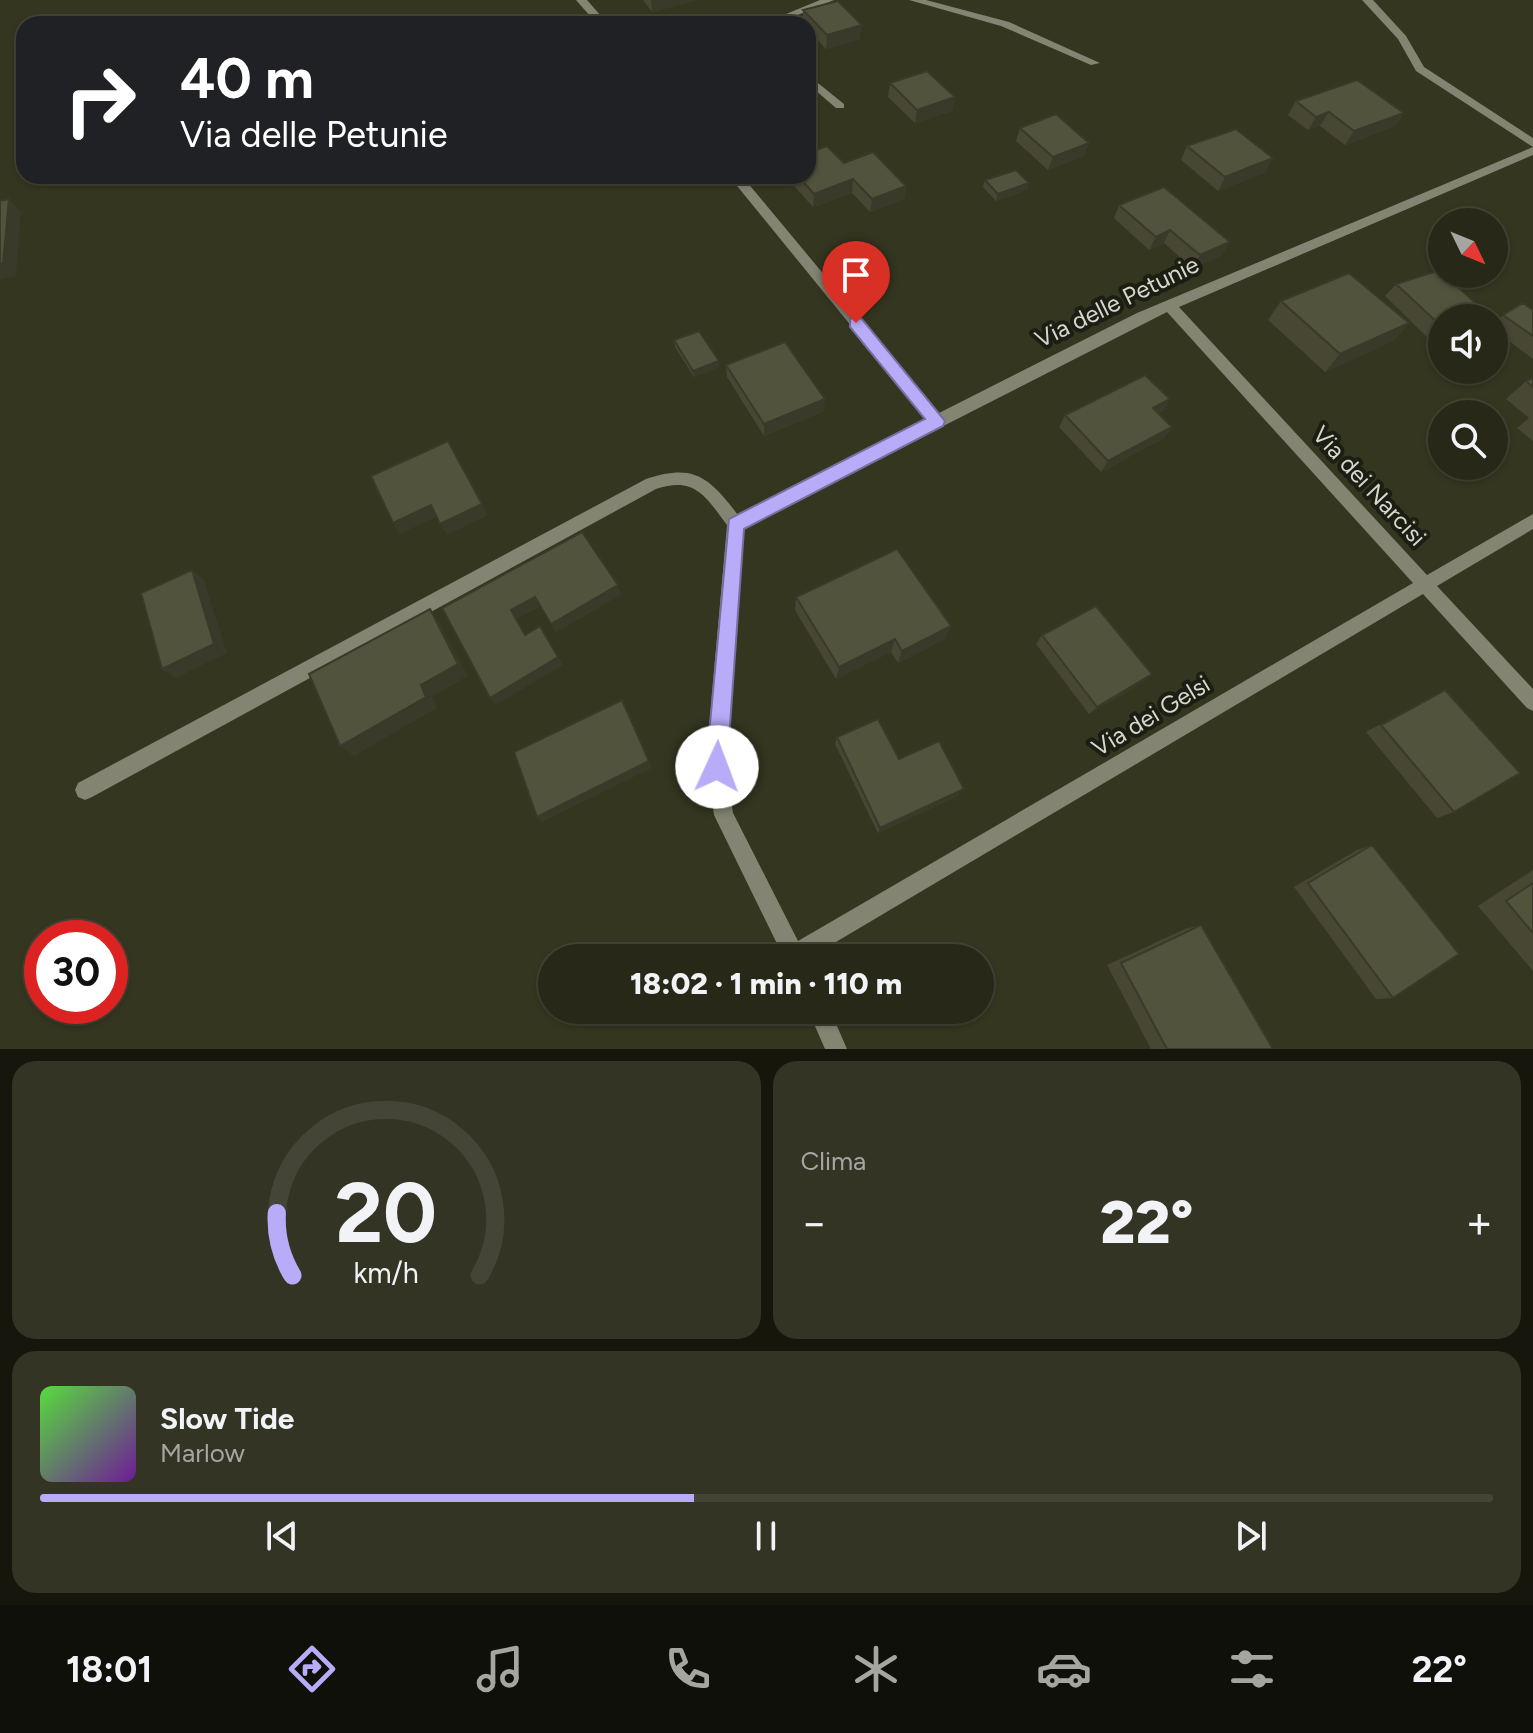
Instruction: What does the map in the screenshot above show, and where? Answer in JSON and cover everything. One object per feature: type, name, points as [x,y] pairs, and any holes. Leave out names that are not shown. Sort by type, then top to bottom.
[{"type":"street","points":[[581,0],[596,16]]},
{"type":"street","points":[[788,16],[829,0]]},
{"type":"street","points":[[914,0],[1005,24],[1095,63]]},
{"type":"street","points":[[1367,0],[1397,32],[1420,69],[1533,143]]},
{"type":"street","points":[[816,86],[840,106]]},
{"type":"street","name":"Via delle Petunie","points":[[735,524],[1169,305],[1533,151]]},
{"type":"street","points":[[742,184],[937,421]]},
{"type":"street","name":"Via dei Narcisi","points":[[1169,305],[1533,702]]},
{"type":"street","points":[[85,790],[664,479],[688,477],[698,480],[735,524],[717,740],[719,792],[733,836],[789,944]]},
{"type":"street","name":"Via dei Gelsi","points":[[815,944],[1533,521]]},
{"type":"street","points":[[825,1024],[836,1049]]},
{"type":"building","points":[[838,1],[862,25],[827,35],[816,24],[816,16],[809,16],[803,10]]},
{"type":"building","points":[[927,71],[955,97],[917,110],[890,83]]},
{"type":"building","points":[[1357,80],[1404,113],[1354,131],[1329,112],[1316,117],[1296,101]]},
{"type":"building","points":[[1056,114],[1089,143],[1053,157],[1020,128]]},
{"type":"building","points":[[1236,129],[1273,158],[1225,177],[1187,146]]},
{"type":"building","points":[[827,146],[844,163],[873,152],[906,186],[872,199],[853,179],[814,194],[805,184],[816,184],[816,150]]},
{"type":"building","points":[[1016,170],[1029,183],[998,194],[985,180]]},
{"type":"building","points":[[1164,187],[1230,242],[1200,255],[1170,230],[1156,237],[1119,205]]},
{"type":"building","points":[[9,199],[3,263],[0,264],[0,201]]},
{"type":"building","points":[[1349,273],[1409,323],[1340,354],[1281,301]]},
{"type":"building","points":[[1428,274],[1428,288],[1459,288],[1476,304],[1428,304],[1428,314],[1396,284]]},
{"type":"building","points":[[1523,303],[1533,310],[1533,336],[1508,318],[1508,312]]},
{"type":"building","points":[[699,331],[719,361],[693,371],[674,340]]},
{"type":"building","points":[[785,342],[825,399],[764,424],[726,365]]},
{"type":"building","points":[[1145,375],[1170,399],[1153,408],[1172,427],[1108,461],[1065,415]]},
{"type":"building","points":[[448,441],[482,504],[440,524],[431,505],[393,523],[371,476]]},
{"type":"building","points":[[582,532],[618,585],[551,624],[535,597],[511,610],[525,635],[540,626],[558,657],[490,698],[442,608]]},
{"type":"building","points":[[897,549],[951,626],[902,651],[895,639],[839,667],[796,597]]},
{"type":"building","points":[[192,570],[214,644],[162,669],[141,593]]},
{"type":"building","points":[[1096,606],[1152,674],[1097,707],[1042,635]]},
{"type":"building","points":[[430,609],[458,664],[421,685],[426,697],[340,746],[309,674]]},
{"type":"building","points":[[1445,690],[1520,773],[1454,812],[1381,725]]},
{"type":"building","points":[[622,700],[649,761],[537,817],[514,752]]},
{"type":"building","points":[[878,719],[899,759],[939,741],[964,789],[880,828],[837,737]]},
{"type":"building","points":[[1372,845],[1459,954],[1393,998],[1308,883]]},
{"type":"building","points":[[1533,883],[1533,933],[1506,901]]},
{"type":"building","points":[[1201,925],[1273,1049],[1167,1049],[1121,963]]},
{"type":"route","points":[[717,767],[735,524],[937,421],[856,323]]}]
